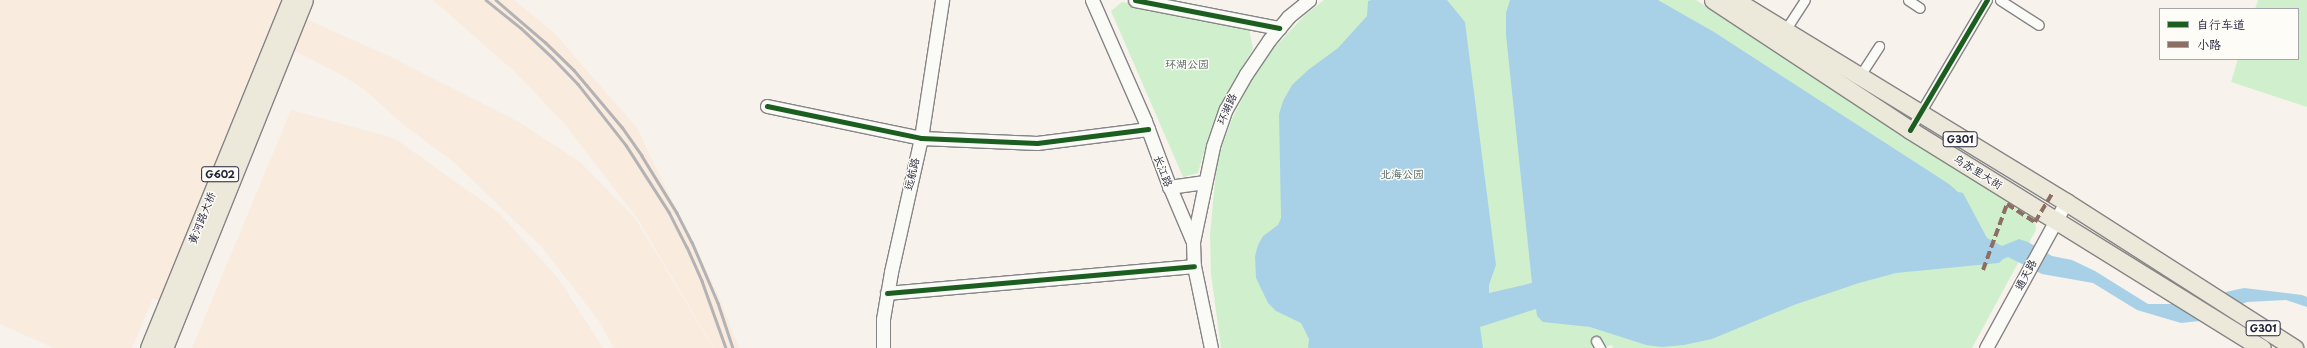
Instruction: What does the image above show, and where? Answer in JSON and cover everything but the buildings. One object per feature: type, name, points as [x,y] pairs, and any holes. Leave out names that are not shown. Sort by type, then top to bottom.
[{"type":"highway","name":"黄河路大桥","points":[[149,348],[291,0]]},
{"type":"highway","name":"黄河路大桥","points":[[164,348],[304,0]]},
{"type":"highway","name":"乌苏里大街","points":[[1713,0],[1859,77],[2066,202],[2294,348]]},
{"type":"highway","name":"乌苏里大街","points":[[1735,0],[1781,37],[1910,130],[2262,348]]},
{"type":"street","name":"远航路","points":[[883,348],[883,319],[920,138],[942,0]]},
{"type":"street","name":"长江路","points":[[1092,0],[1148,129],[1169,187],[1193,242],[1194,266],[1211,348]]},
{"type":"street","points":[[1134,0],[1279,28]]},
{"type":"street","name":"环湖路","points":[[1193,242],[1213,146],[1226,109],[1253,62],[1279,28],[1309,0]]},
{"type":"street","points":[[1781,37],[1805,0]]},
{"type":"street","points":[[1908,0],[1920,8]]},
{"type":"street","points":[[1910,130],[1987,0]]},
{"type":"street","points":[[2000,0],[2039,25]]},
{"type":"street","points":[[1859,77],[1879,46]]},
{"type":"street","points":[[768,106],[920,138],[1037,143],[1148,129]]},
{"type":"street","points":[[1169,187],[1205,182]]},
{"type":"street","name":"通天路","points":[[1986,348],[2066,202]]},
{"type":"street","points":[[888,293],[1194,266]]},
{"type":"shaded area","points":[[0,0],[289,0],[285,10],[387,55],[519,122],[580,162],[635,218],[713,348],[614,348],[599,321],[543,248],[455,163],[404,125],[365,90],[342,75],[291,49],[164,303],[153,298],[132,348],[54,348],[0,324]]},
{"type":"shaded area","points":[[433,0],[514,0],[554,33],[636,127],[717,292],[739,348],[714,348],[637,218],[564,123],[514,71]]},
{"type":"shaded area","points":[[291,110],[394,138],[499,213],[558,278],[603,348],[192,348]]},
{"type":"green space","name":"北海公园","points":[[1324,0],[1696,0],[2024,207],[2035,218],[2036,230],[1972,348],[1613,348],[1612,345],[1603,348],[1221,348],[1211,274],[1210,235],[1217,160],[1232,119],[1249,85],[1273,49],[1304,16]]},
{"type":"green space","points":[[2258,0],[2307,0],[2307,107],[2231,82],[2238,60],[2299,60],[2299,8],[2255,8]]},
{"type":"green space","name":"环湖公园","points":[[1122,2],[1249,29],[1253,49],[1225,96],[1208,138],[1198,173],[1183,177],[1111,11]]},
{"type":"water","name":"北海公园","points":[[1447,0],[1465,22],[1496,265],[1489,285],[1489,293],[1532,283],[1506,35],[1506,13],[1510,0],[1658,0],[1714,32],[1949,184],[1958,192],[1963,193],[1987,238],[2002,246],[2019,239],[2028,242],[2052,256],[2072,260],[2095,271],[2148,304],[2171,304],[2244,288],[2302,295],[2307,297],[2307,307],[2286,300],[2247,302],[2200,321],[2181,323],[2137,310],[2093,283],[2042,274],[2008,257],[1999,263],[1896,273],[1859,283],[1794,305],[1712,339],[1684,345],[1662,347],[1646,345],[1590,327],[1543,322],[1537,316],[1536,309],[1480,327],[1483,348],[1308,348],[1309,339],[1301,323],[1276,311],[1268,303],[1256,278],[1255,256],[1258,245],[1263,236],[1278,225],[1281,218],[1279,114],[1283,101],[1292,85],[1308,70],[1338,48],[1367,16],[1368,1]]},
{"type":"railway","points":[[486,0],[521,28],[553,58],[578,84],[626,145],[669,212],[687,247],[702,281],[726,348]]},
{"type":"railway","points":[[496,0],[545,42],[574,70],[622,127],[642,156],[677,213],[692,242],[718,303],[733,348]]},
{"type":"marked path","points":[[1983,270],[2007,204],[2035,222],[2052,194]]},
{"type":"cycle path","points":[[1135,0],[1279,28]]},
{"type":"cycle path","points":[[1910,130],[1987,0]]},
{"type":"cycle path","points":[[767,106],[921,138],[1037,143],[1148,129]]},
{"type":"cycle path","points":[[887,293],[1194,266]]}]
